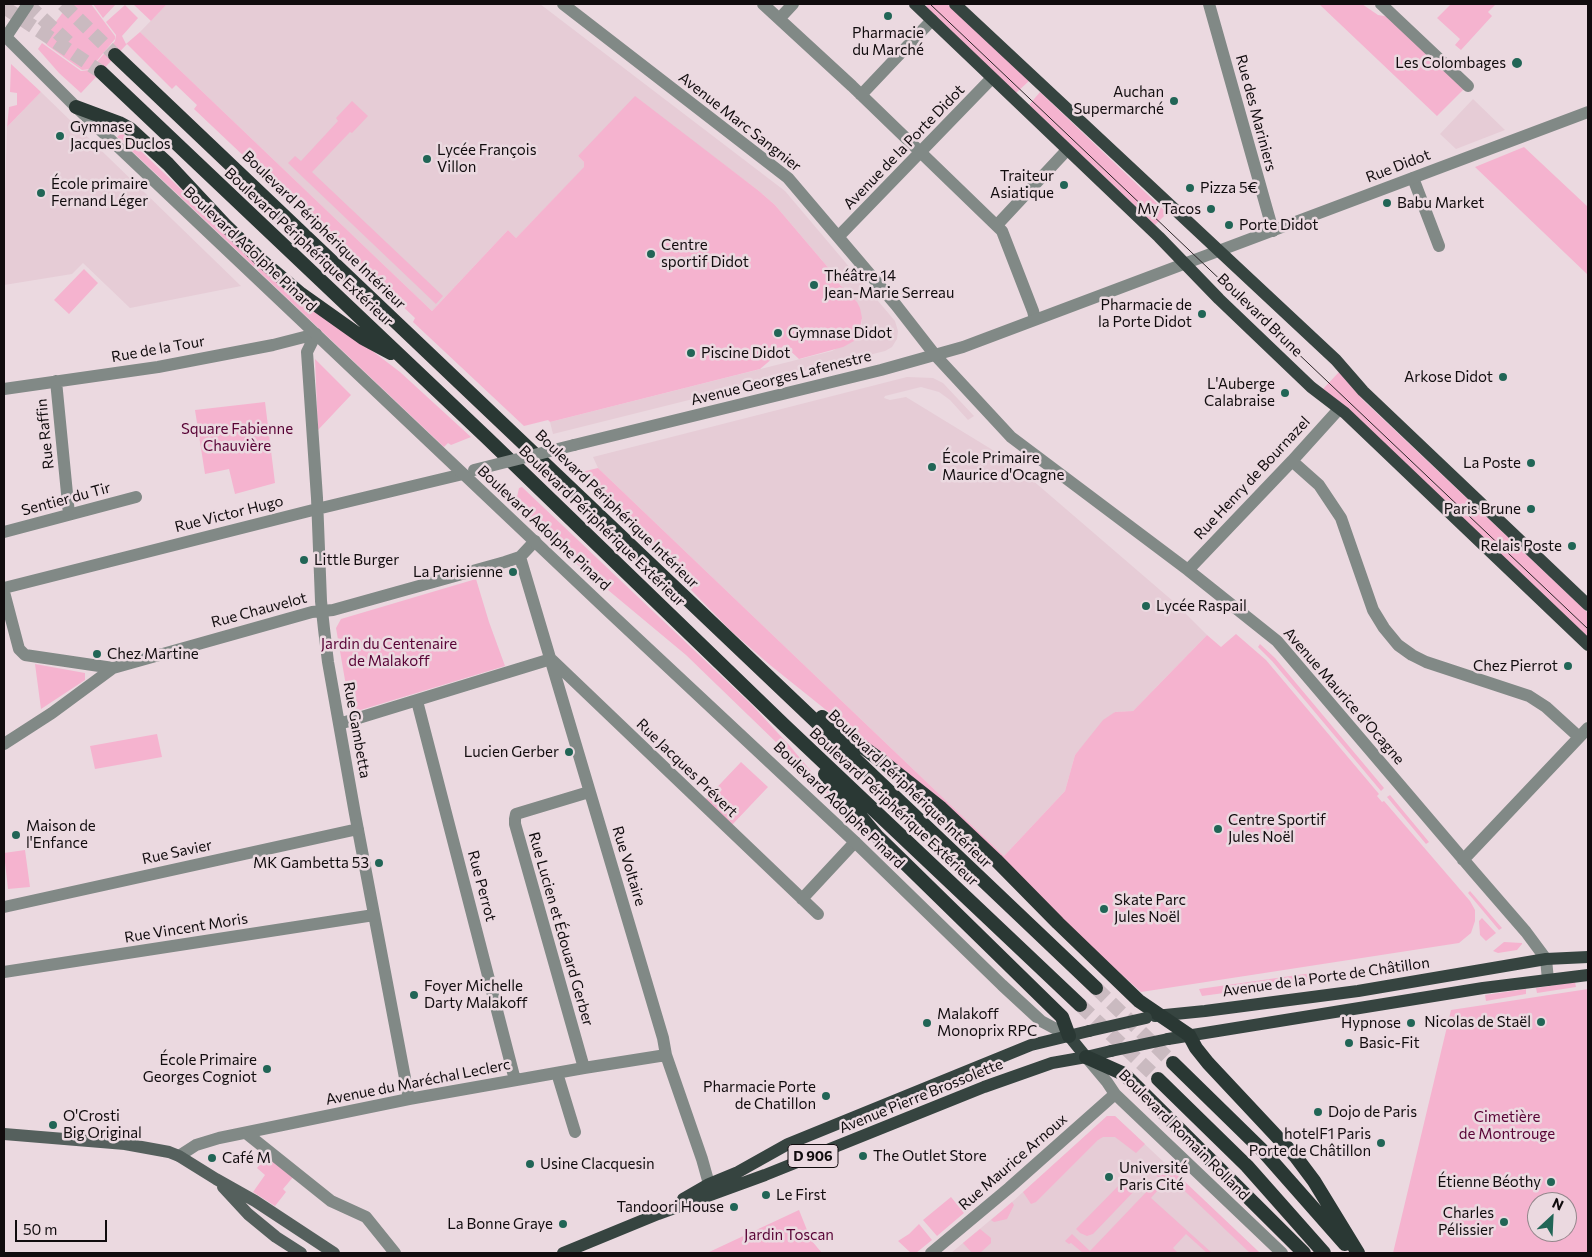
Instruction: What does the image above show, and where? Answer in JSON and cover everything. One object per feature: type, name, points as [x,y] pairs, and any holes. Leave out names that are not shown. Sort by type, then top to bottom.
[{"type":"highway","name":"Boulevard Périphérique Intérieur","points":[[115,55],[1096,988]]},
{"type":"highway","name":"Boulevard Périphérique Extérieur","points":[[100,72],[1080,1005]]},
{"type":"highway","points":[[76,107],[130,129],[168,164],[225,225],[262,261],[301,294],[363,338],[404,360]]},
{"type":"highway","points":[[775,683],[883,762],[940,808],[996,860],[1058,924],[1139,1001],[1152,1017],[1189,1035],[1196,1048],[1208,1063],[1296,1157],[1314,1181],[1358,1253]]},
{"type":"highway","points":[[783,724],[877,836],[1062,1017],[1069,1036]]},
{"type":"highway","points":[[1086,1057],[1124,1074],[1304,1253]]},
{"type":"highway","points":[[1173,1063],[1257,1145],[1354,1253]]},
{"type":"highway","points":[[1158,1079],[1247,1166],[1324,1253]]},
{"type":"main road","name":"Boulevard Brune","points":[[915,4],[1160,237],[1185,264],[1311,386],[1339,409],[1588,645]]},
{"type":"main road","name":"Boulevard Brune","points":[[955,4],[1336,360],[1363,391],[1588,606]]},
{"type":"main road","name":"Avenue de la Porte de Châtillon","points":[[1069,1036],[1152,1017],[1358,991],[1546,959],[1588,957]]},
{"type":"main road","points":[[1086,1057],[1189,1035],[1474,990],[1588,975]]},
{"type":"main road","name":"Boulevard Romain Rolland","points":[[1069,1036],[1086,1057]]},
{"type":"main road","name":"Avenue Pierre Brossolette","points":[[658,1214],[709,1184],[738,1172],[797,1140],[1024,1048],[1069,1036]]},
{"type":"main road","name":"Avenue Pierre Brossolette","points":[[563,1253],[658,1214],[765,1175],[976,1090],[1052,1063],[1086,1057]]},
{"type":"main road","points":[[4,1134],[125,1144],[169,1152],[255,1201],[334,1253]]},
{"type":"main road","points":[[216,1179],[248,1214],[301,1253]]},
{"type":"street","points":[[4,40],[28,4]]},
{"type":"street","name":"Avenue Marc Sangnier","points":[[563,4],[788,178],[896,305],[934,355]]},
{"type":"street","points":[[763,4],[862,95],[1002,230],[1035,319]]},
{"type":"street","points":[[780,18],[793,4]]},
{"type":"street","name":"Rue des Mariniers","points":[[1209,4],[1272,231]]},
{"type":"street","points":[[1381,4],[1468,86]]},
{"type":"street","points":[[862,95],[932,20]]},
{"type":"street","name":"Boulevard Adolphe Pinard","points":[[4,40],[316,334],[468,472],[608,611],[855,842],[1038,1018],[1069,1036]]},
{"type":"street","name":"Avenue de la Porte Didot","points":[[838,237],[992,78]]},
{"type":"street","name":"Rue Didot","points":[[1185,264],[1588,112]]},
{"type":"street","points":[[997,225],[1067,150]]},
{"type":"street","points":[[1413,178],[1439,246]]},
{"type":"street","name":"Avenue Georges Lafenestre","points":[[468,472],[881,370],[963,347],[1185,264]]},
{"type":"street","name":"Rue de la Tour","points":[[4,389],[158,367],[273,345],[316,334]]},
{"type":"street","name":"Rue Gambetta","points":[[316,334],[307,352],[318,509],[322,610],[328,662],[409,1099]]},
{"type":"street","name":"Avenue Maurice d'Ocagne","points":[[934,355],[1011,437],[1188,570],[1276,641],[1526,932],[1546,959]]},
{"type":"street","name":"Rue Raffin","points":[[56,381],[69,514]]},
{"type":"street","name":"Rue Henry de Bournazel","points":[[1188,570],[1339,409]]},
{"type":"street","points":[[1292,461],[1319,485],[1342,518],[1373,610],[1384,628],[1398,645],[1426,662],[1529,696],[1584,733],[1463,860]]},
{"type":"street","name":"Rue Victor Hugo","points":[[4,590],[468,472]]},
{"type":"street","name":"Sentier du Tir","points":[[4,532],[136,498]]},
{"type":"street","points":[[520,557],[535,540]]},
{"type":"street","name":"Rue Chauvelot","points":[[4,744],[52,713],[113,668],[322,610],[333,610],[520,557]]},
{"type":"street","name":"Rue Voltaire","points":[[520,557],[663,1038],[666,1055],[709,1184]]},
{"type":"street","points":[[4,590],[19,649],[25,655],[113,668]]},
{"type":"street","points":[[339,724],[551,659]]},
{"type":"street","name":"Rue Jacques Prévert","points":[[551,659],[818,914]]},
{"type":"street","name":"Rue Perrot","points":[[417,701],[516,1080]]},
{"type":"street","name":"Rue Lucien et Édouard Gerber","points":[[584,1068],[515,819],[516,814],[589,792]]},
{"type":"street","name":"Rue Savier","points":[[4,907],[358,829]]},
{"type":"street","points":[[802,900],[855,842]]},
{"type":"street","name":"Rue Vincent Moris","points":[[4,972],[374,915]]},
{"type":"street","points":[[1546,959],[1548,980]]},
{"type":"street","name":"Avenue du Maréchal Leclerc","points":[[179,1156],[196,1145],[219,1138],[409,1099],[666,1055]]},
{"type":"street","name":"Boulevard Romain Rolland","points":[[1086,1057],[1115,1094],[1282,1253]]},
{"type":"street","points":[[557,1073],[575,1132]]},
{"type":"street","name":"Rue Maurice Arnoux","points":[[931,1253],[1010,1188],[1115,1094]]},
{"type":"street","points":[[246,1133],[331,1201],[366,1217],[396,1253]]},
{"type":"shaded area","name":"Lycée François Villon","points":[[167,4],[540,4],[785,191],[895,321],[898,331],[897,339],[892,347],[885,351],[553,434],[550,422],[832,351],[857,337],[861,329],[862,318],[837,278],[775,205],[699,146],[578,156],[584,162],[585,167],[516,238],[508,230],[432,311],[140,32]]},
{"type":"shaded area","points":[[41,92],[241,286],[130,308],[83,263],[72,274],[4,285],[7,127]]},
{"type":"shaded area","points":[[1473,99],[1505,130],[1456,149],[1440,134]]},
{"type":"shaded area","points":[[907,377],[933,378],[943,383],[974,416],[968,420],[950,400],[939,392],[921,387],[885,396],[884,398],[890,400],[906,397],[1009,460],[1174,602],[1207,635],[1133,711],[1115,712],[1075,755],[1065,791],[1004,856],[598,468],[593,457]]},
{"type":"shaded area","name":"Université Paris Cité","points":[[1107,1116],[1115,1116],[1260,1253],[951,1253],[1012,1202]]},
{"type":"green space","points":[[69,4],[91,4],[115,36],[115,39],[90,69],[82,70],[44,41],[44,38]]},
{"type":"green space","points":[[93,4],[116,4],[103,18]]},
{"type":"green space","points":[[133,4],[167,4],[151,21]]},
{"type":"green space","points":[[929,4],[947,4],[1029,81],[1016,93],[925,7]]},
{"type":"green space","points":[[1319,4],[1362,4],[1378,15],[1390,17],[1425,49],[1437,66],[1448,71],[1465,88],[1437,116]]},
{"type":"green space","points":[[1451,4],[1496,4],[1488,12],[1492,16],[1461,50],[1455,45],[1460,39],[1437,18]]},
{"type":"green space","name":"Centre sportif Didot","points":[[125,5],[138,18],[122,36],[126,44],[140,32],[432,311],[508,230],[516,238],[584,167],[584,162],[578,156],[635,96],[775,205],[837,278],[840,285],[857,302],[862,318],[859,334],[854,341],[843,347],[799,359],[784,345],[760,369],[550,422],[548,420],[524,426],[413,322],[415,318],[194,109],[197,105],[176,85],[172,89],[127,44],[81,93],[59,73],[38,49],[42,43],[81,71],[90,70],[115,41],[116,35],[106,22]]},
{"type":"green space","points":[[11,64],[41,92],[7,127],[9,107],[17,105],[17,93],[10,92]]},
{"type":"green space","points":[[1040,92],[1167,213],[1155,225],[1029,105]]},
{"type":"green space","points":[[352,101],[368,116],[312,172],[443,296],[436,304],[288,163],[295,156],[301,161],[338,121],[336,118]]},
{"type":"green space","points":[[122,133],[289,292],[400,372],[471,437],[451,445],[448,443],[444,447],[117,137]]},
{"type":"green space","points":[[1524,147],[1588,207],[1588,275],[1475,167]]},
{"type":"green space","points":[[84,269],[98,283],[69,314],[54,300]]},
{"type":"green space","points":[[315,359],[351,395],[318,430]]},
{"type":"green space","points":[[1339,372],[1364,401],[1588,613],[1588,638],[1323,389]]},
{"type":"green space","name":"Square Fabienne Chauvière","points":[[265,402],[275,483],[235,494],[229,469],[205,474],[195,410]]},
{"type":"green space","name":"Centre Sportif Jules Noël","points":[[598,468],[1004,856],[1065,791],[1075,755],[1103,720],[1115,712],[1133,711],[1207,635],[1221,647],[1236,634],[1266,660],[1379,794],[1377,796],[1382,802],[1384,801],[1470,901],[1475,910],[1475,921],[1471,933],[1459,943],[1141,992],[1010,875],[891,762],[770,665],[731,631],[577,473]]},
{"type":"green space","points":[[522,487],[752,705],[789,745],[871,842],[810,775],[686,655],[560,550],[515,506],[519,488]]},
{"type":"green space","name":"Jardin du Centenaire de Malakoff","points":[[476,579],[505,666],[354,712],[350,709],[336,628],[341,619]]},
{"type":"green space","points":[[1260,644],[1275,658],[1384,788],[1381,791],[1272,661],[1258,647]]},
{"type":"green space","points":[[35,664],[85,673],[85,680],[41,709]]},
{"type":"green space","points":[[157,734],[162,757],[95,769],[90,746]]},
{"type":"green space","points":[[741,762],[768,787],[731,826],[704,801]]},
{"type":"green space","points":[[1390,795],[1429,842],[1426,844],[1387,797]]},
{"type":"green space","points":[[25,850],[30,887],[8,889],[4,853]]},
{"type":"green space","points":[[1470,891],[1502,928],[1499,930],[1468,893]]},
{"type":"green space","points":[[1482,918],[1496,933],[1486,941],[1480,935],[1479,921]]},
{"type":"green space","points":[[1504,942],[1522,944],[1517,950],[1498,953],[1493,951]]},
{"type":"green space","points":[[1312,973],[1320,980],[1202,996],[1199,989]]},
{"type":"green space","points":[[1575,982],[1576,987],[1537,993],[1536,988]]},
{"type":"green space","points":[[1526,989],[1526,994],[1486,1001],[1485,995]]},
{"type":"green space","name":"Cimetière de Montrouge","points":[[1588,989],[1588,1253],[1393,1253],[1451,1010]]},
{"type":"green space","points":[[1107,1116],[1115,1116],[1145,1144],[1136,1153],[1115,1137],[1103,1137],[1036,1202],[1031,1204],[1023,1192]]},
{"type":"green space","points":[[268,1155],[294,1176],[283,1189],[286,1192],[275,1206],[253,1192],[265,1175],[257,1168]]},
{"type":"green space","points":[[1164,1162],[1260,1253],[1250,1253],[1170,1177],[1164,1182],[1155,1174]]},
{"type":"green space","points":[[1126,1178],[1137,1188],[1093,1234],[1087,1236],[1080,1233],[1076,1229]]},
{"type":"green space","points":[[1152,1186],[1157,1191],[1151,1198],[1212,1253],[1207,1253],[1186,1234],[1173,1248],[1178,1253],[1083,1253],[1071,1243],[1069,1244],[1065,1241],[1072,1234],[1090,1251]]},
{"type":"green space","points":[[951,1197],[964,1213],[937,1236],[923,1220]]},
{"type":"green space","points":[[1012,1202],[1014,1205],[1007,1219],[994,1222],[991,1220]]},
{"type":"green space","name":"Jardin Toscan","points":[[799,1210],[811,1240],[822,1253],[707,1253]]},
{"type":"green space","points":[[919,1224],[932,1240],[916,1253],[911,1253],[898,1241]]},
{"type":"green space","points":[[980,1229],[991,1238],[991,1243],[980,1253],[972,1253],[963,1243]]},
{"type":"tunnel","points":[[27,4],[69,43]]},
{"type":"tunnel","points":[[63,4],[115,55]]},
{"type":"tunnel","points":[[4,7],[101,72]]},
{"type":"tunnel","points":[[1096,988],[1173,1063]]},
{"type":"tunnel","points":[[1080,1005],[1158,1079]]},
{"type":"tram line","points":[[930,4],[1588,629]]},
{"type":"place","name":"Pharmacie du Marché","points":[[888,16]]},
{"type":"place","name":"Les Colombages","points":[[1517,63]]},
{"type":"place","name":"Auchan Supermarché","points":[[1174,101]]},
{"type":"place","name":"Gymnase Jacques Duclos","points":[[60,136]]},
{"type":"place","name":"Lycée François Villon","points":[[427,159]]},
{"type":"place","name":"Traiteur Asiatique","points":[[1064,185]]},
{"type":"place","name":"Pizza 5€","points":[[1190,188]]},
{"type":"place","name":"École primaire Fernand Léger","points":[[41,193]]},
{"type":"place","name":"Babu Market","points":[[1387,203]]},
{"type":"place","name":"My Tacos","points":[[1211,209]]},
{"type":"place","name":"Porte Didot","points":[[1229,225]]},
{"type":"place","name":"Centre sportif Didot","points":[[651,254]]},
{"type":"place","name":"Théâtre 14 Jean-Marie Serreau","points":[[814,285]]},
{"type":"place","name":"Pharmacie de la Porte Didot","points":[[1202,314]]},
{"type":"place","name":"Gymnase Didot","points":[[778,333]]},
{"type":"place","name":"Piscine Didot","points":[[691,353]]},
{"type":"place","name":"Arkose Didot","points":[[1503,377]]},
{"type":"place","name":"L'Auberge Calabraise","points":[[1285,393]]},
{"type":"place","name":"La Poste","points":[[1531,463]]},
{"type":"place","name":"École Primaire Maurice d'Ocagne","points":[[932,467]]},
{"type":"place","name":"Paris Brune","points":[[1531,509]]},
{"type":"place","name":"Relais Poste","points":[[1572,546]]},
{"type":"place","name":"Little Burger","points":[[304,560]]},
{"type":"place","name":"La Parisienne","points":[[513,572]]},
{"type":"place","name":"Lycée Raspail","points":[[1146,606]]},
{"type":"place","name":"Chez Martine","points":[[97,654]]},
{"type":"place","name":"Chez Pierrot","points":[[1568,666]]},
{"type":"place","name":"Lucien Gerber","points":[[569,752]]},
{"type":"place","name":"Centre Sportif Jules Noël","points":[[1218,829]]},
{"type":"place","name":"Maison de l'Enfance","points":[[16,835]]},
{"type":"place","name":"MK Gambetta 53","points":[[379,863]]},
{"type":"place","name":"Skate Parc Jules Noël","points":[[1104,909]]},
{"type":"place","name":"Foyer Michelle Darty Malakoff","points":[[414,995]]},
{"type":"place","name":"Nicolas de Staël","points":[[1541,1022]]},
{"type":"place","name":"Malakoff Monoprix RPC","points":[[927,1023]]},
{"type":"place","name":"Hypnose","points":[[1411,1023]]},
{"type":"place","name":"Basic-Fit","points":[[1349,1043]]},
{"type":"place","name":"École Primaire Georges Cogniot","points":[[267,1069]]},
{"type":"place","name":"Pharmacie Porte de Chatillon","points":[[826,1096]]},
{"type":"place","name":"Dojo de Paris","points":[[1318,1112]]},
{"type":"place","name":"O'Crosti Big Original","points":[[53,1125]]},
{"type":"place","name":"hotelF1 Paris Porte de Châtillon","points":[[1381,1143]]},
{"type":"place","name":"The Outlet Store","points":[[863,1156]]},
{"type":"place","name":"Café M","points":[[212,1158]]},
{"type":"place","name":"Usine Clacquesin","points":[[530,1164]]},
{"type":"place","name":"Université Paris Cité","points":[[1109,1177]]},
{"type":"place","name":"Étienne Béothy","points":[[1551,1182]]},
{"type":"place","name":"Le First","points":[[766,1195]]},
{"type":"place","name":"Tandoori House","points":[[734,1207]]},
{"type":"place","name":"Charles Pélissier","points":[[1504,1222]]},
{"type":"place","name":"La Bonne Graye","points":[[563,1224]]}]
